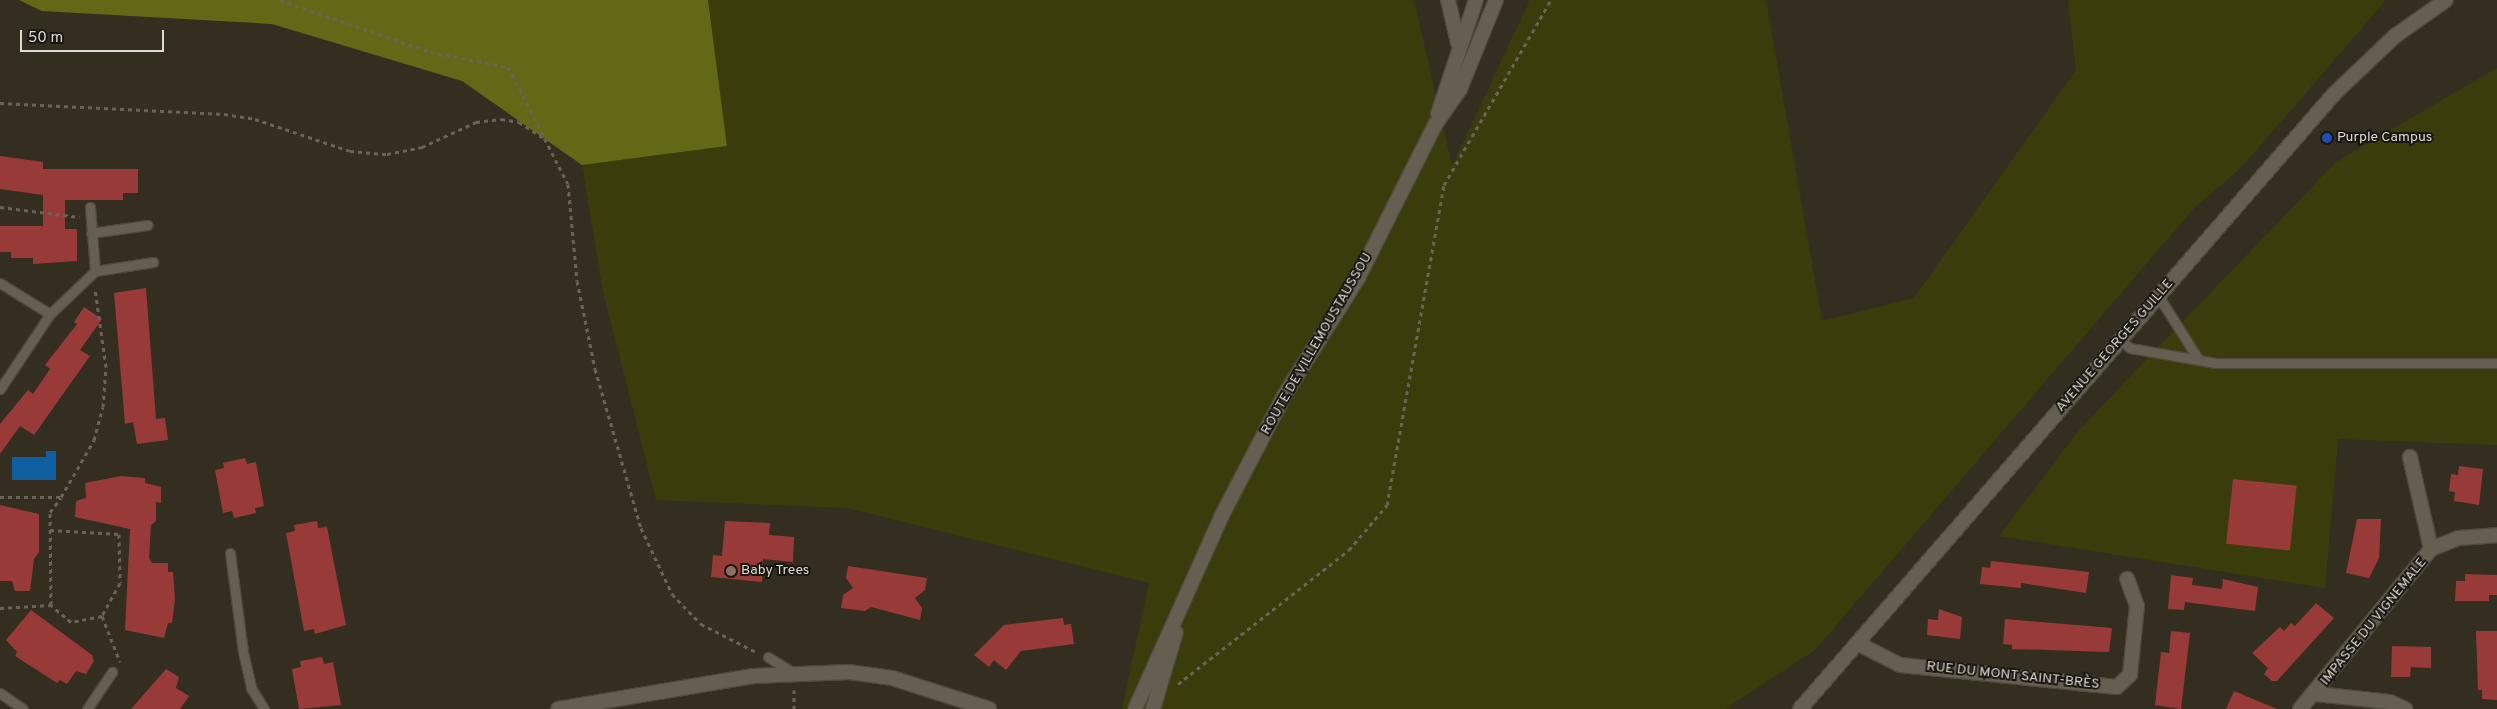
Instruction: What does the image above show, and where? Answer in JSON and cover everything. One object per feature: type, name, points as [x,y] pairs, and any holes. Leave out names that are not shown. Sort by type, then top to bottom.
[{"type":"street","points":[[1448,0],[1458,46]]},
{"type":"street","name":"ROUTE DE VILLEMOUSTAUSSOU","points":[[1435,125],[1458,46],[1476,0]]},
{"type":"street","name":"ROUTE DE VILLEMOUSTAUSSOU","points":[[1135,709],[1188,591],[1285,394],[1358,278],[1435,125],[1460,89],[1496,0]]},
{"type":"street","name":"AVENUE GEORGES GUILLE","points":[[1800,709],[2334,94],[2395,36],[2446,0]]},
{"type":"street","name":"IMPASSE DU VIGNEMALE","points":[[2410,457],[2432,549]]},
{"type":"street","name":"IMPASSE DU VIGNEMALE","points":[[2300,709],[2316,694],[2432,549],[2458,538],[2497,535]]},
{"type":"street","name":"RUE DU MONT SAINT-BRÈS","points":[[1857,643],[1900,665],[2116,687],[2130,676],[2136,606],[2126,579]]},
{"type":"street","name":"ROUTE DE VILLEMOUSTAUSSOU","points":[[1154,705],[1188,591]]},
{"type":"street","points":[[558,709],[753,676],[794,673],[892,678],[989,709]]},
{"type":"street","name":"IMPASSE DU VIGNEMALE","points":[[2316,694],[2390,702],[2405,709]]},
{"type":"lane","points":[[90,207],[94,273]]},
{"type":"lane","points":[[91,233],[147,225]]},
{"type":"lane","points":[[0,389],[50,314],[94,273],[153,262]]},
{"type":"lane","points":[[0,283],[50,314]]},
{"type":"lane","points":[[2159,297],[2197,356]]},
{"type":"lane","points":[[2121,340],[2130,348],[2252,365],[2497,363]]},
{"type":"lane","points":[[230,553],[243,652],[252,688],[264,709]]},
{"type":"lane","points":[[768,657],[794,673]]},
{"type":"lane","points":[[87,709],[112,672]]},
{"type":"lane","points":[[0,693],[23,709]]},
{"type":"path","points":[[280,0],[430,52],[508,67],[568,184],[577,281],[595,369],[641,528],[672,594],[701,624],[768,657]]},
{"type":"path","points":[[1154,705],[1349,550],[1387,505],[1444,186],[1550,0]]},
{"type":"path","points":[[0,103],[224,114],[255,118],[350,151],[387,154],[422,147],[476,122],[501,118],[519,122],[546,140]]},
{"type":"path","points":[[0,207],[90,218]]},
{"type":"path","points":[[51,605],[50,512],[61,497],[94,440],[103,407],[106,367],[94,273]]},
{"type":"path","points":[[0,497],[61,497]]},
{"type":"path","points":[[50,530],[119,534],[120,583],[102,616]]},
{"type":"path","points":[[0,608],[51,605],[71,622],[102,616]]},
{"type":"path","points":[[102,616],[120,661],[112,672]]},
{"type":"shaded area","points":[[19,0],[708,0],[727,146],[582,165],[462,81],[272,24],[42,11]]},
{"type":"shaded area","points":[[708,0],[1414,0],[1452,166],[1530,0],[1766,0],[1822,321],[1914,298],[2076,70],[2068,0],[2386,0],[2240,169],[2196,206],[1815,650],[1725,709],[1122,709],[1149,583],[848,508],[656,500],[603,292],[582,165],[727,146]]},
{"type":"shaded area","points":[[2497,68],[2497,445],[2338,439],[2325,588],[1999,536],[2080,429],[2336,162]]},
{"type":"water","points":[[46,451],[56,451],[56,480],[12,480],[12,457],[46,457]]},
{"type":"building","points":[[0,156],[43,162],[43,169],[138,169],[138,193],[123,193],[123,200],[65,200],[65,229],[77,229],[77,261],[33,264],[33,258],[11,258],[11,252],[0,252],[0,226],[43,226],[43,195],[0,189]]},
{"type":"building","points":[[146,288],[156,419],[165,418],[168,440],[137,444],[133,422],[125,424],[114,293]]},
{"type":"building","points":[[84,307],[102,319],[80,350],[90,356],[34,435],[20,426],[0,454],[0,424],[28,390],[33,394],[50,369],[45,365],[77,324],[74,322]]},
{"type":"building","points":[[245,458],[247,464],[256,462],[264,506],[255,508],[256,513],[234,518],[232,511],[223,513],[215,470],[224,468],[223,463]]},
{"type":"building","points":[[2459,466],[2483,469],[2479,505],[2454,501],[2455,492],[2449,491],[2451,474],[2458,475]]},
{"type":"building","points":[[121,476],[145,478],[145,483],[161,487],[161,503],[156,502],[156,521],[151,525],[149,558],[152,563],[168,563],[168,572],[173,572],[175,599],[172,623],[168,623],[164,638],[125,630],[130,529],[75,517],[76,501],[86,498],[85,483]]},
{"type":"building","points":[[2233,479],[2297,486],[2290,550],[2226,544]]},
{"type":"building","points":[[0,505],[39,514],[39,552],[34,559],[30,591],[15,591],[12,581],[0,581]]},
{"type":"building","points":[[2357,519],[2381,519],[2379,558],[2369,578],[2346,573]]},
{"type":"building","points":[[317,521],[318,528],[327,527],[346,625],[315,634],[314,629],[304,631],[286,533],[295,531],[294,525]]},
{"type":"building","points":[[725,521],[770,523],[769,535],[794,537],[793,562],[763,559],[762,582],[711,577],[713,555],[722,556]]},
{"type":"building","points":[[1991,561],[2089,572],[2086,593],[2021,583],[2021,588],[1980,584],[1982,567],[1990,568]]},
{"type":"building","points":[[848,566],[927,578],[925,590],[915,598],[922,608],[920,620],[871,607],[865,611],[841,608],[843,595],[853,588],[846,578]]},
{"type":"building","points":[[2465,574],[2497,575],[2497,595],[2489,595],[2489,601],[2455,601],[2456,581],[2465,581]]},
{"type":"building","points":[[2171,575],[2193,578],[2192,585],[2222,589],[2223,579],[2258,587],[2255,611],[2185,602],[2184,610],[2168,609]]},
{"type":"building","points":[[2316,603],[2334,618],[2277,681],[2272,681],[2264,674],[2268,668],[2252,653],[2280,627],[2284,631],[2291,623],[2295,626]]},
{"type":"building","points":[[1939,609],[1962,617],[1960,639],[1927,635],[1928,619],[1938,620]]},
{"type":"building","points":[[31,610],[92,655],[94,661],[86,674],[76,671],[67,684],[60,680],[57,683],[15,656],[17,652],[6,640]]},
{"type":"building","points":[[1063,618],[1064,625],[1071,624],[1074,644],[1021,651],[1006,670],[994,660],[989,667],[974,655],[1004,625]]},
{"type":"building","points":[[2005,619],[2112,628],[2109,652],[2012,649],[2012,645],[2003,644]]},
{"type":"building","points":[[2171,631],[2190,633],[2181,709],[2155,705],[2161,652],[2169,653]]},
{"type":"building","points":[[2476,631],[2497,631],[2497,700],[2482,699],[2482,690],[2478,690]]},
{"type":"building","points":[[2392,646],[2431,647],[2431,668],[2411,667],[2410,677],[2391,677]]},
{"type":"building","points":[[322,657],[324,664],[333,662],[341,705],[299,709],[292,669],[301,667],[300,661]]},
{"type":"building","points":[[166,669],[179,677],[176,688],[189,696],[180,709],[131,709]]},
{"type":"building","points":[[2234,691],[2277,709],[2226,709]]},
{"type":"place","name":"Purple Campus","points":[[2327,138]]},
{"type":"place","name":"Baby Trees","points":[[731,571]]}]
